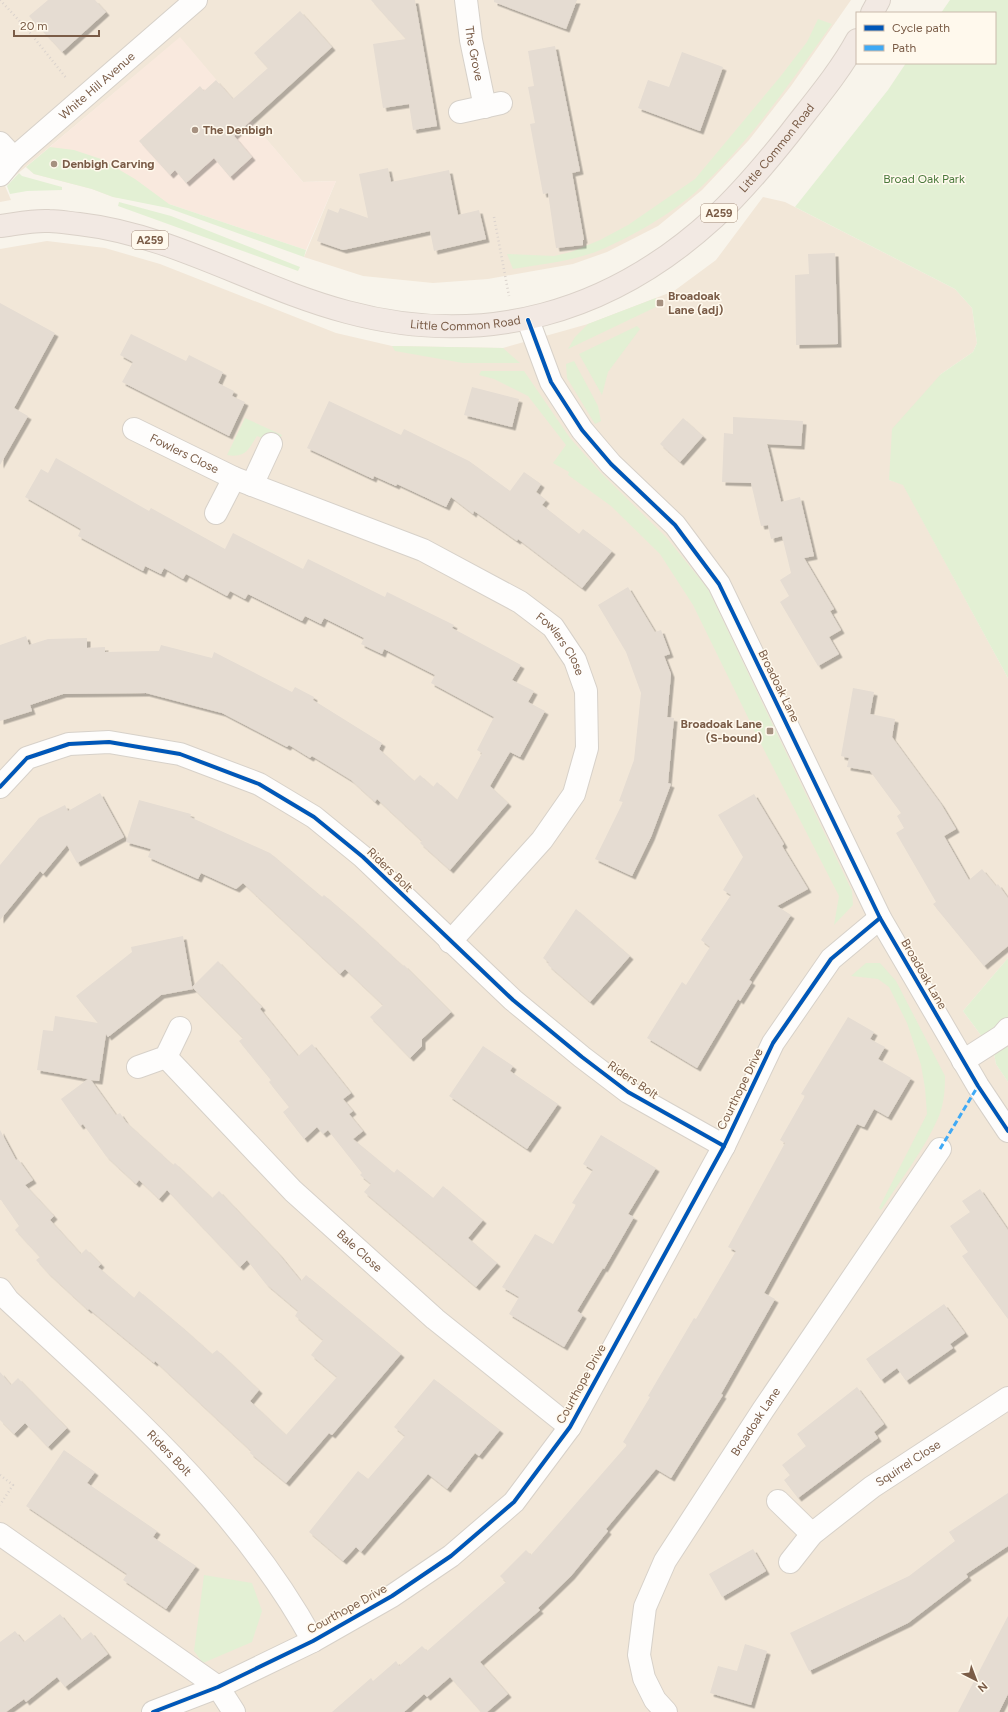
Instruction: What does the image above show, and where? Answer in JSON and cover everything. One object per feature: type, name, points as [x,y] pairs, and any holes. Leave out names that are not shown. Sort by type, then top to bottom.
[{"type":"highway","points":[[873,12],[879,0]]},
{"type":"highway","name":"Little Common Road","points":[[0,226],[49,220],[100,226],[172,246],[293,294],[346,312],[396,323],[445,327],[521,321],[577,305],[629,280],[674,251],[715,217],[763,167],[810,107],[856,41]]},
{"type":"street","name":"White Hill Avenue","points":[[0,175],[7,150],[84,99],[196,0]]},
{"type":"street","name":"The Grove","points":[[460,112],[493,105],[471,40],[466,0]]},
{"type":"street","name":"Broadoak Lane","points":[[521,321],[551,382],[582,430],[611,464],[675,525],[719,584],[880,918],[978,1086],[1008,1131]]},
{"type":"street","name":"Fowlers Close","points":[[134,429],[243,482],[423,550],[520,602],[553,626],[575,660],[586,690],[588,748],[574,794],[542,840],[450,942]]},
{"type":"street","name":"Fowlers Close","points":[[216,513],[243,482],[271,444]]},
{"type":"street","name":"Riders Bolt","points":[[0,787],[27,758],[69,744],[109,742],[180,754],[259,784],[314,817],[363,857],[450,942],[513,1000],[582,1057],[623,1088],[684,1125],[724,1146]]},
{"type":"street","name":"Courthope Drive","points":[[153,1712],[218,1686],[313,1640],[392,1596],[451,1556],[514,1502],[570,1427],[724,1146],[773,1043],[831,959],[880,918]]},
{"type":"street","points":[[138,1067],[166,1057],[180,1028]]},
{"type":"street","points":[[963,1061],[1002,1036],[1008,1029]]},
{"type":"street","name":"Bale Close","points":[[166,1057],[293,1191],[435,1319],[570,1427]]},
{"type":"street","name":"Broadoak Lane","points":[[666,1712],[655,1700],[644,1678],[639,1655],[645,1607],[665,1561],[763,1410],[940,1150]]},
{"type":"street","name":"Riders Bolt","points":[[0,1288],[8,1300],[127,1410],[229,1518],[297,1611],[313,1640]]},
{"type":"street","name":"Squirrel Close","points":[[790,1562],[812,1534],[872,1487],[1008,1398]]},
{"type":"street","points":[[778,1501],[812,1534]]},
{"type":"street","points":[[0,1534],[218,1686],[234,1712]]},
{"type":"path","points":[[0,0],[84,99]]},
{"type":"path","points":[[494,217],[501,261],[521,321]]},
{"type":"path","points":[[0,1474],[13,1485],[0,1505]]},
{"type":"shaded area","points":[[0,0],[851,0],[791,86],[749,140],[702,190],[658,226],[607,252],[573,264],[488,279],[433,283],[363,276],[304,257],[336,181],[303,182],[180,38],[10,180],[5,186],[11,200],[0,202]]},
{"type":"shaded area","points":[[180,37],[303,182],[336,181],[306,250],[169,204],[113,197],[92,189],[34,174],[26,167]]},
{"type":"shaded area","points":[[763,197],[785,202],[955,289],[972,308],[977,343],[973,352],[941,374],[889,480],[903,484],[1008,678],[1008,958],[963,1011],[994,1053],[996,1064],[1008,1082],[1008,1712],[0,1712],[0,249],[47,241],[105,248],[160,264],[336,333],[392,346],[503,348],[588,324],[674,291],[716,260]]},
{"type":"green space","name":"Broad Oak Park","points":[[950,0],[1008,0],[1008,678],[903,485],[889,480],[892,429],[941,374],[973,352],[977,343],[972,308],[955,289],[795,207],[888,90],[905,64],[996,64],[996,12],[942,12]]},
{"type":"green space","points":[[818,19],[832,24],[786,88],[754,129],[720,169],[691,196],[655,221],[630,236],[605,248],[571,259],[513,269],[507,254],[554,256],[571,252],[600,240],[628,225],[695,179],[780,77],[807,42]]},
{"type":"green space","points":[[50,147],[74,150],[101,159],[135,179],[169,204],[306,250],[304,257],[168,208],[113,197],[92,189],[34,174],[26,167]]},
{"type":"green space","points":[[19,173],[22,176],[62,187],[62,190],[27,191],[10,194],[7,186]]},
{"type":"green space","points":[[119,202],[171,216],[300,267],[298,271],[118,206]]},
{"type":"green space","points":[[656,298],[658,306],[568,349],[575,337],[588,324]]},
{"type":"green space","points":[[637,326],[640,329],[608,372],[602,395],[579,354]]},
{"type":"green space","points":[[392,346],[503,348],[520,363],[463,363],[395,351]]},
{"type":"green space","points":[[574,361],[598,406],[601,421],[595,424],[567,378],[566,364]]},
{"type":"green space","points":[[481,371],[524,371],[570,438],[601,473],[666,537],[708,589],[852,891],[853,905],[834,925],[839,896],[760,742],[693,605],[660,554],[611,506],[568,475],[569,472],[553,463],[566,445],[528,396],[494,379],[479,375]]},
{"type":"green space","points":[[245,418],[282,435],[277,444],[257,436],[246,452],[233,456],[227,455]]},
{"type":"green space","points":[[1008,958],[1008,1082],[996,1064],[994,1053],[963,1011]]},
{"type":"green space","points":[[866,963],[880,963],[896,981],[945,1076],[942,1106],[939,1116],[920,1152],[881,1210],[879,1208],[927,1114],[921,1065],[907,1023],[889,987],[878,979],[851,976]]},
{"type":"green space","points":[[204,1575],[252,1583],[262,1611],[252,1642],[203,1663],[194,1651]]},
{"type":"building","points":[[48,0],[95,0],[106,12],[62,52],[29,16]]},
{"type":"building","points":[[371,0],[415,0],[437,126],[413,130],[409,104],[383,108],[373,44],[406,39]]},
{"type":"building","points":[[494,0],[577,0],[566,29],[494,2]]},
{"type":"building","points":[[300,11],[332,47],[234,136],[252,157],[230,177],[214,158],[186,183],[175,170],[170,175],[139,141],[200,86],[204,91],[216,80],[233,99],[268,68],[254,53]]},
{"type":"building","points":[[555,46],[580,171],[572,173],[584,240],[583,245],[556,248],[548,193],[543,194],[530,124],[535,123],[528,87],[534,86],[528,51]]},
{"type":"building","points":[[682,52],[723,67],[700,131],[638,108],[648,80],[669,87]]},
{"type":"building","points":[[388,168],[391,182],[449,170],[458,215],[479,210],[486,239],[434,251],[430,231],[343,250],[317,241],[328,209],[338,213],[340,208],[368,218],[359,174]]},
{"type":"building","points":[[835,253],[838,344],[796,345],[795,275],[809,274],[808,254]]},
{"type":"building","points":[[0,303],[55,333],[14,408],[28,416],[0,465]]},
{"type":"building","points":[[131,334],[186,361],[189,355],[223,372],[218,383],[234,391],[232,396],[245,402],[229,436],[122,382],[133,362],[120,355]]},
{"type":"building","points":[[472,387],[519,399],[512,427],[464,415]]},
{"type":"building","points":[[329,401],[401,435],[404,429],[469,461],[510,491],[524,472],[541,484],[536,492],[546,500],[542,505],[579,534],[583,529],[612,551],[582,588],[518,539],[517,541],[474,511],[473,514],[451,497],[446,507],[397,484],[396,486],[374,476],[373,479],[307,448]]},
{"type":"building","points":[[733,417],[803,421],[801,446],[767,444],[781,502],[800,497],[814,556],[804,558],[834,609],[830,611],[841,630],[829,637],[839,654],[818,666],[780,602],[789,596],[780,580],[791,573],[782,536],[771,539],[768,525],[761,526],[751,483],[722,482],[724,433],[733,434]]},
{"type":"building","points":[[683,418],[703,436],[680,462],[660,444]]},
{"type":"building","points":[[56,458],[149,511],[151,508],[225,549],[233,533],[303,569],[308,559],[385,597],[387,592],[454,625],[452,628],[521,665],[512,680],[534,691],[528,702],[545,711],[520,757],[510,752],[490,786],[508,803],[450,870],[420,843],[422,841],[377,799],[375,802],[351,780],[312,756],[310,758],[289,745],[287,747],[222,713],[146,693],[63,694],[30,705],[32,711],[0,721],[0,645],[26,636],[29,645],[48,639],[87,638],[87,648],[105,647],[105,652],[159,651],[161,645],[212,658],[214,652],[292,692],[295,687],[314,697],[313,700],[382,743],[379,749],[414,781],[420,775],[433,787],[437,782],[457,800],[482,753],[477,750],[494,717],[431,683],[435,675],[384,649],[382,654],[361,644],[364,638],[324,618],[321,624],[305,616],[302,621],[248,594],[245,599],[230,591],[227,596],[186,574],[183,579],[164,568],[161,574],[145,566],[143,571],[78,536],[81,529],[25,497],[41,469],[48,473]]},
{"type":"building","points":[[628,587],[655,632],[661,630],[670,654],[664,656],[671,674],[667,717],[674,718],[668,783],[671,784],[651,837],[632,876],[595,859],[623,802],[619,801],[634,760],[641,693],[626,652],[598,605]]},
{"type":"building","points":[[853,688],[874,692],[870,714],[895,719],[892,737],[941,804],[956,829],[944,836],[969,880],[982,869],[996,886],[998,884],[1008,898],[1008,946],[984,966],[933,904],[936,902],[896,833],[904,828],[897,816],[901,813],[870,771],[847,767],[849,758],[841,756]]},
{"type":"building","points":[[100,793],[124,837],[77,863],[67,845],[43,874],[40,871],[0,920],[0,865],[39,818],[65,805],[68,811]]},
{"type":"building","points":[[754,794],[784,844],[782,846],[808,889],[777,906],[791,915],[749,980],[752,982],[740,1001],[738,999],[697,1068],[647,1038],[682,982],[686,985],[710,947],[701,940],[731,895],[723,890],[743,857],[718,815]]},
{"type":"building","points":[[139,800],[191,814],[190,817],[270,853],[322,897],[324,895],[352,919],[403,966],[404,965],[451,1012],[422,1039],[422,1046],[410,1058],[370,1017],[383,1005],[345,969],[340,974],[243,883],[236,889],[201,873],[198,879],[148,857],[151,849],[126,842]]},
{"type":"building","points":[[576,909],[630,956],[590,1002],[548,965],[549,963],[543,958]]},
{"type":"building","points":[[183,936],[193,989],[161,995],[108,1037],[106,1034],[99,1081],[91,1080],[116,1115],[120,1113],[126,1122],[173,1165],[175,1163],[212,1198],[219,1191],[278,1253],[301,1281],[306,1275],[401,1354],[332,1435],[329,1433],[286,1483],[250,1453],[251,1451],[155,1361],[154,1363],[89,1309],[88,1310],[48,1273],[36,1260],[40,1257],[15,1230],[19,1226],[0,1200],[0,1130],[16,1160],[18,1159],[33,1180],[25,1185],[54,1216],[50,1220],[81,1254],[86,1249],[101,1264],[98,1267],[134,1298],[139,1291],[212,1354],[217,1350],[259,1390],[250,1401],[286,1435],[337,1377],[311,1355],[323,1340],[295,1316],[298,1311],[266,1284],[247,1260],[240,1267],[167,1190],[159,1199],[139,1180],[136,1184],[106,1156],[83,1124],[80,1126],[61,1099],[88,1079],[37,1070],[43,1030],[53,1031],[55,1016],[98,1023],[76,996],[132,952],[131,947]]},
{"type":"building","points":[[218,961],[262,1007],[260,1009],[298,1056],[312,1044],[351,1093],[343,1099],[353,1111],[349,1114],[363,1131],[353,1139],[394,1173],[397,1169],[433,1198],[443,1186],[483,1220],[468,1238],[497,1263],[476,1287],[364,1192],[371,1184],[360,1175],[362,1173],[328,1130],[323,1134],[317,1127],[304,1139],[283,1112],[289,1107],[269,1082],[271,1080],[239,1041],[243,1038],[192,987]]},
{"type":"building","points":[[848,1017],[874,1032],[870,1039],[885,1047],[878,1059],[911,1078],[888,1117],[874,1109],[864,1127],[857,1124],[764,1293],[775,1299],[721,1394],[723,1395],[671,1478],[656,1469],[606,1529],[608,1531],[571,1576],[538,1608],[540,1610],[480,1662],[508,1694],[487,1712],[481,1712],[450,1677],[427,1697],[424,1694],[404,1712],[332,1712],[371,1678],[373,1681],[396,1661],[399,1666],[422,1646],[427,1651],[506,1582],[500,1576],[526,1550],[531,1555],[627,1445],[623,1442],[650,1397],[648,1396],[736,1251],[728,1247],[785,1143],[780,1140],[805,1096],[801,1094]]},
{"type":"building","points":[[483,1046],[513,1066],[510,1071],[558,1104],[527,1149],[449,1096]]},
{"type":"building","points":[[601,1135],[656,1168],[628,1214],[634,1217],[604,1269],[603,1268],[577,1311],[583,1315],[564,1347],[509,1314],[519,1297],[502,1287],[535,1234],[553,1244],[576,1205],[572,1203],[593,1170],[583,1164]]},
{"type":"building","points":[[980,1189],[1008,1230],[1008,1319],[962,1256],[968,1252],[950,1226],[970,1212],[962,1201]]},
{"type":"building","points":[[944,1304],[965,1333],[950,1344],[953,1348],[906,1381],[897,1368],[881,1380],[866,1359]]},
{"type":"building","points":[[0,1372],[11,1385],[18,1378],[67,1428],[48,1447],[25,1423],[14,1434],[0,1420]]},
{"type":"building","points":[[434,1379],[500,1430],[479,1456],[475,1453],[447,1489],[428,1474],[361,1552],[356,1547],[343,1561],[309,1532],[358,1471],[368,1479],[405,1436],[394,1427]]},
{"type":"building","points":[[857,1387],[884,1424],[874,1432],[878,1438],[798,1498],[784,1480],[790,1475],[782,1465],[806,1446],[797,1434]]},
{"type":"building","points":[[64,1450],[95,1472],[87,1483],[157,1531],[153,1537],[196,1566],[166,1609],[123,1580],[127,1574],[26,1506]]},
{"type":"building","points":[[1008,1493],[1008,1546],[966,1574],[968,1577],[908,1623],[809,1671],[790,1633],[909,1576],[955,1541],[949,1532]]},
{"type":"building","points":[[753,1549],[766,1571],[722,1597],[709,1574]]},
{"type":"building","points":[[60,1614],[81,1640],[91,1632],[108,1654],[65,1687],[57,1677],[26,1702],[24,1699],[6,1712],[0,1712],[0,1642],[15,1631],[24,1642]]},
{"type":"building","points":[[1008,1616],[1008,1694],[999,1712],[958,1712]]},
{"type":"building","points":[[745,1644],[767,1651],[751,1705],[710,1693],[718,1666],[737,1671]]},
{"type":"marked path","points":[[940,1149],[978,1086]]},
{"type":"cycle path","points":[[528,320],[551,382],[582,430],[611,464],[675,525],[719,584],[880,918],[978,1086],[1008,1131]]},
{"type":"cycle path","points":[[0,787],[27,758],[69,744],[109,742],[180,754],[259,784],[314,817],[363,857],[513,1000],[582,1057],[628,1092],[724,1146]]},
{"type":"cycle path","points":[[153,1712],[218,1687],[313,1641],[392,1596],[451,1556],[514,1502],[570,1427],[724,1146],[773,1043],[831,959],[880,918]]},
{"type":"place","name":"The Denbigh","points":[[195,130]]},
{"type":"place","name":"Denbigh Carving","points":[[54,164]]},
{"type":"place","name":"Broadoak Lane (adj)","points":[[660,303]]},
{"type":"place","name":"Broadoak Lane (S-bound)","points":[[770,731]]}]
